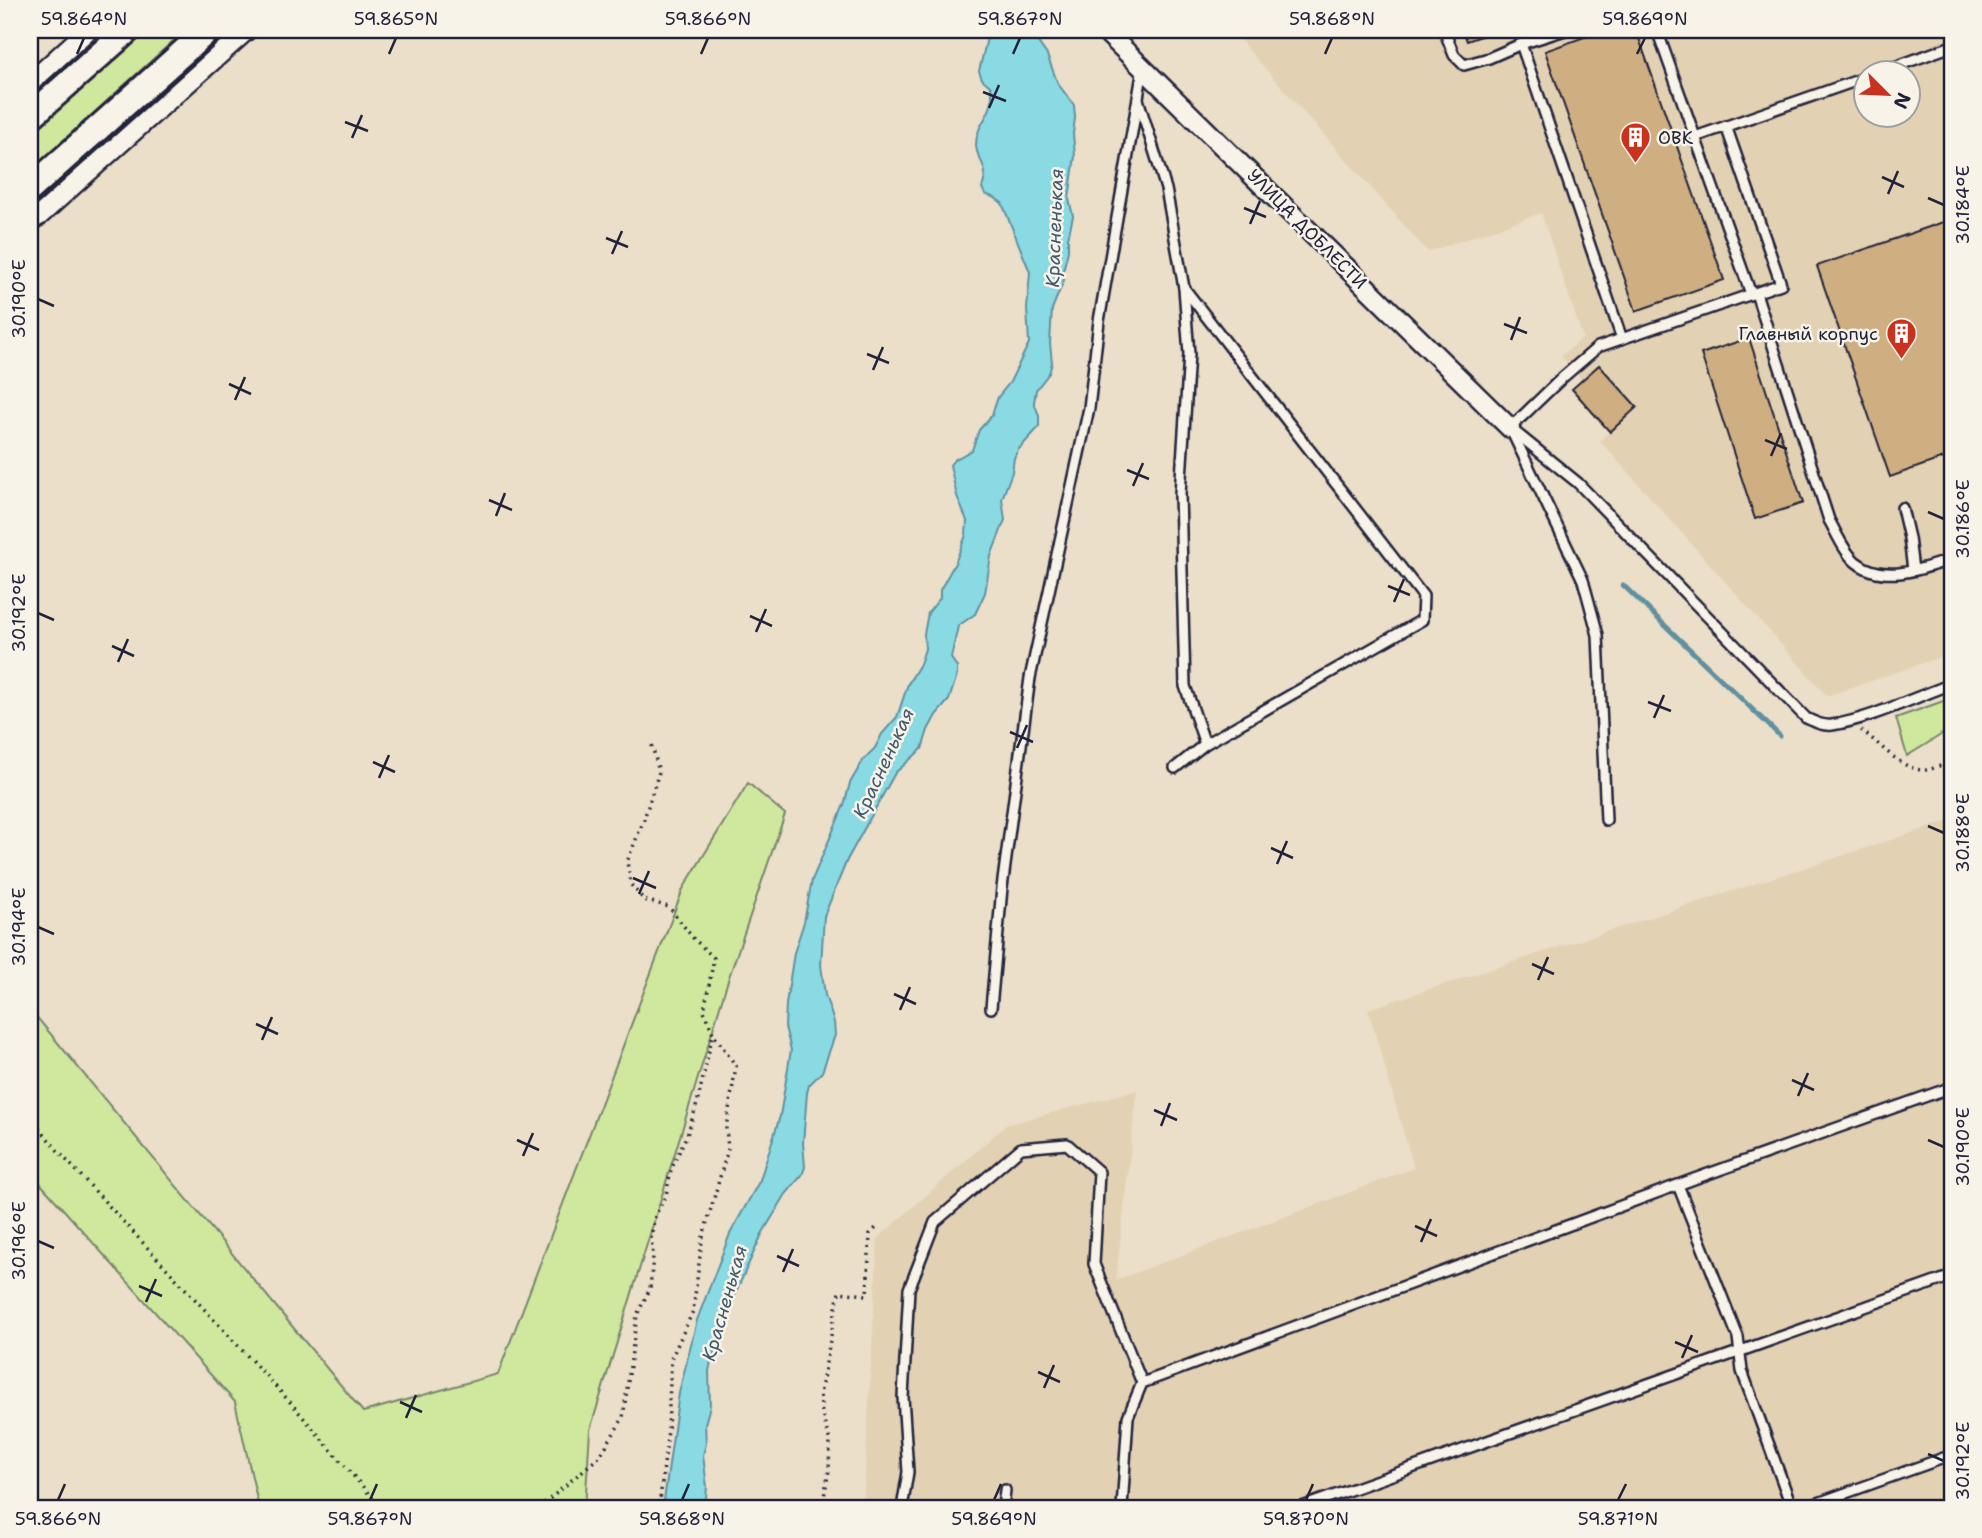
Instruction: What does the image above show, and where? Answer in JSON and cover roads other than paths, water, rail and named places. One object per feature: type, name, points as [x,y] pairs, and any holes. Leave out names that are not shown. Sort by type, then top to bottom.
[{"type":"main road","points":[[30,117],[128,30]]},
{"type":"main road","points":[[30,189],[208,30]]},
{"type":"street","points":[[30,83],[88,30]]},
{"type":"street","points":[[30,221],[39,216],[247,30]]},
{"type":"street","name":"УЛИЦА ДОБЛЕСТИ","points":[[1112,32],[1144,68],[1510,428]]},
{"type":"lane","points":[[1444,30],[1454,55],[1464,65],[1565,30]]},
{"type":"lane","points":[[1657,30],[1754,293],[1829,520],[1842,544],[1856,562],[1878,572],[1899,573],[1952,559]]},
{"type":"lane","points":[[1521,44],[1622,339]]},
{"type":"lane","points":[[1915,60],[1952,47]]},
{"type":"lane","points":[[991,1009],[1002,888],[1030,678],[1089,408],[1099,321],[1144,68]]},
{"type":"lane","points":[[1695,137],[1853,82]]},
{"type":"lane","points":[[1138,98],[1166,190],[1184,288],[1189,354],[1180,494],[1185,686],[1205,744]]},
{"type":"lane","points":[[1510,428],[1598,347],[1781,284],[1726,126]]},
{"type":"lane","points":[[1175,768],[1205,744],[1422,620],[1423,596],[1184,288]]},
{"type":"lane","points":[[1510,428],[1578,483],[1806,719],[1831,725],[1952,684]]},
{"type":"lane","points":[[1510,428],[1583,580],[1598,635],[1606,820]]},
{"type":"lane","points":[[1902,508],[1913,570]]},
{"type":"lane","points":[[1142,1383],[1952,1087]]},
{"type":"lane","points":[[902,1508],[908,1472],[903,1397],[909,1289],[934,1222],[1021,1148],[1067,1144],[1099,1172],[1094,1264],[1142,1383],[1128,1417],[1122,1508]]},
{"type":"lane","points":[[1678,1185],[1738,1337],[1742,1371],[1792,1508]]},
{"type":"lane","points":[[1298,1508],[1952,1276]]},
{"type":"lane","points":[[1804,1508],[1952,1455]]},
{"type":"lane","points":[[1003,1508],[1005,1490]]},
{"type":"water","name":"Красненькая","points":[[989,30],[1025,30],[1047,55],[1058,84],[1074,105],[1075,156],[1069,199],[1073,216],[1064,280],[1052,309],[1052,363],[1049,373],[1036,390],[1034,402],[1039,416],[1039,427],[1014,458],[1002,499],[1005,520],[991,556],[985,593],[975,614],[958,626],[951,658],[957,667],[957,675],[949,700],[936,715],[922,749],[895,773],[847,860],[824,916],[821,965],[835,1035],[822,1072],[809,1085],[807,1093],[803,1143],[805,1167],[762,1234],[735,1294],[729,1318],[711,1361],[710,1406],[705,1424],[706,1444],[703,1455],[707,1487],[705,1508],[663,1508],[679,1393],[697,1320],[730,1234],[760,1180],[780,1116],[791,1050],[785,1027],[786,1004],[794,953],[804,922],[812,880],[844,805],[850,783],[864,759],[897,717],[908,684],[925,649],[924,634],[928,613],[940,598],[940,590],[966,535],[967,521],[957,496],[950,465],[972,450],[979,430],[992,415],[998,397],[1010,382],[1029,343],[1027,309],[1030,272],[1002,203],[985,194],[982,188],[985,173],[976,145],[992,96],[991,87],[982,79],[979,71]]},
{"type":"waterway","points":[[1623,585],[1780,736]]},
{"type":"place","name":"ОВК","points":[[1635,165]]},
{"type":"place","name":"Главный корпус","points":[[1901,361]]}]
